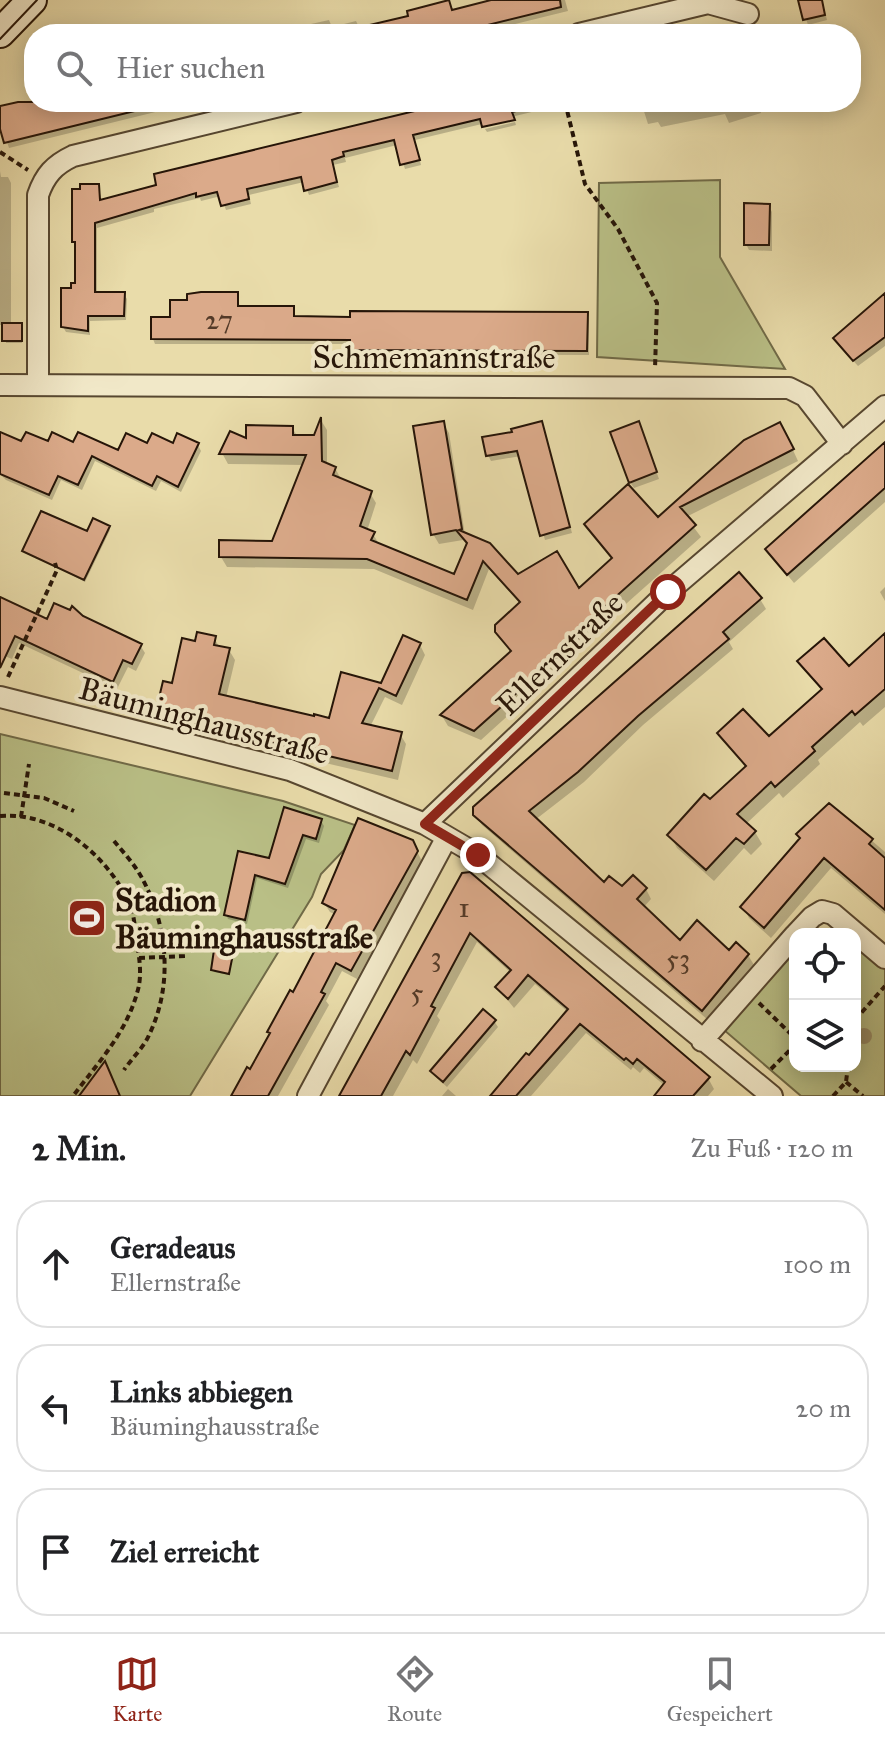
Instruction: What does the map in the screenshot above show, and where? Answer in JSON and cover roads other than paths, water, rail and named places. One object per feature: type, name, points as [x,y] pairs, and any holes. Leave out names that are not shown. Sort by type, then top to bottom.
[{"type":"main road","points":[[0,33],[32,0]]},
{"type":"street","points":[[621,24],[708,3],[748,14]]},
{"type":"street","points":[[38,385],[38,195],[44,180],[60,162],[73,156],[255,112]]},
{"type":"street","name":"Schmemannstraße","points":[[0,385],[789,388],[805,396],[842,444]]},
{"type":"street","name":"Ellernstraße","points":[[425,824],[668,592],[885,406]]},
{"type":"street","name":"Bäuminghausstraße","points":[[3,690],[290,770],[425,824],[478,855],[772,1096]]},
{"type":"street","points":[[308,1096],[447,837]]},
{"type":"street","points":[[802,928],[822,911],[833,914],[850,928]]},
{"type":"street","points":[[861,938],[885,958]]},
{"type":"street","points":[[702,1041],[789,943]]},
{"type":"tram line","points":[[0,39],[37,0]]},
{"type":"place","name":"Stadion Bäuminghausstraße","points":[[87,918]]}]
